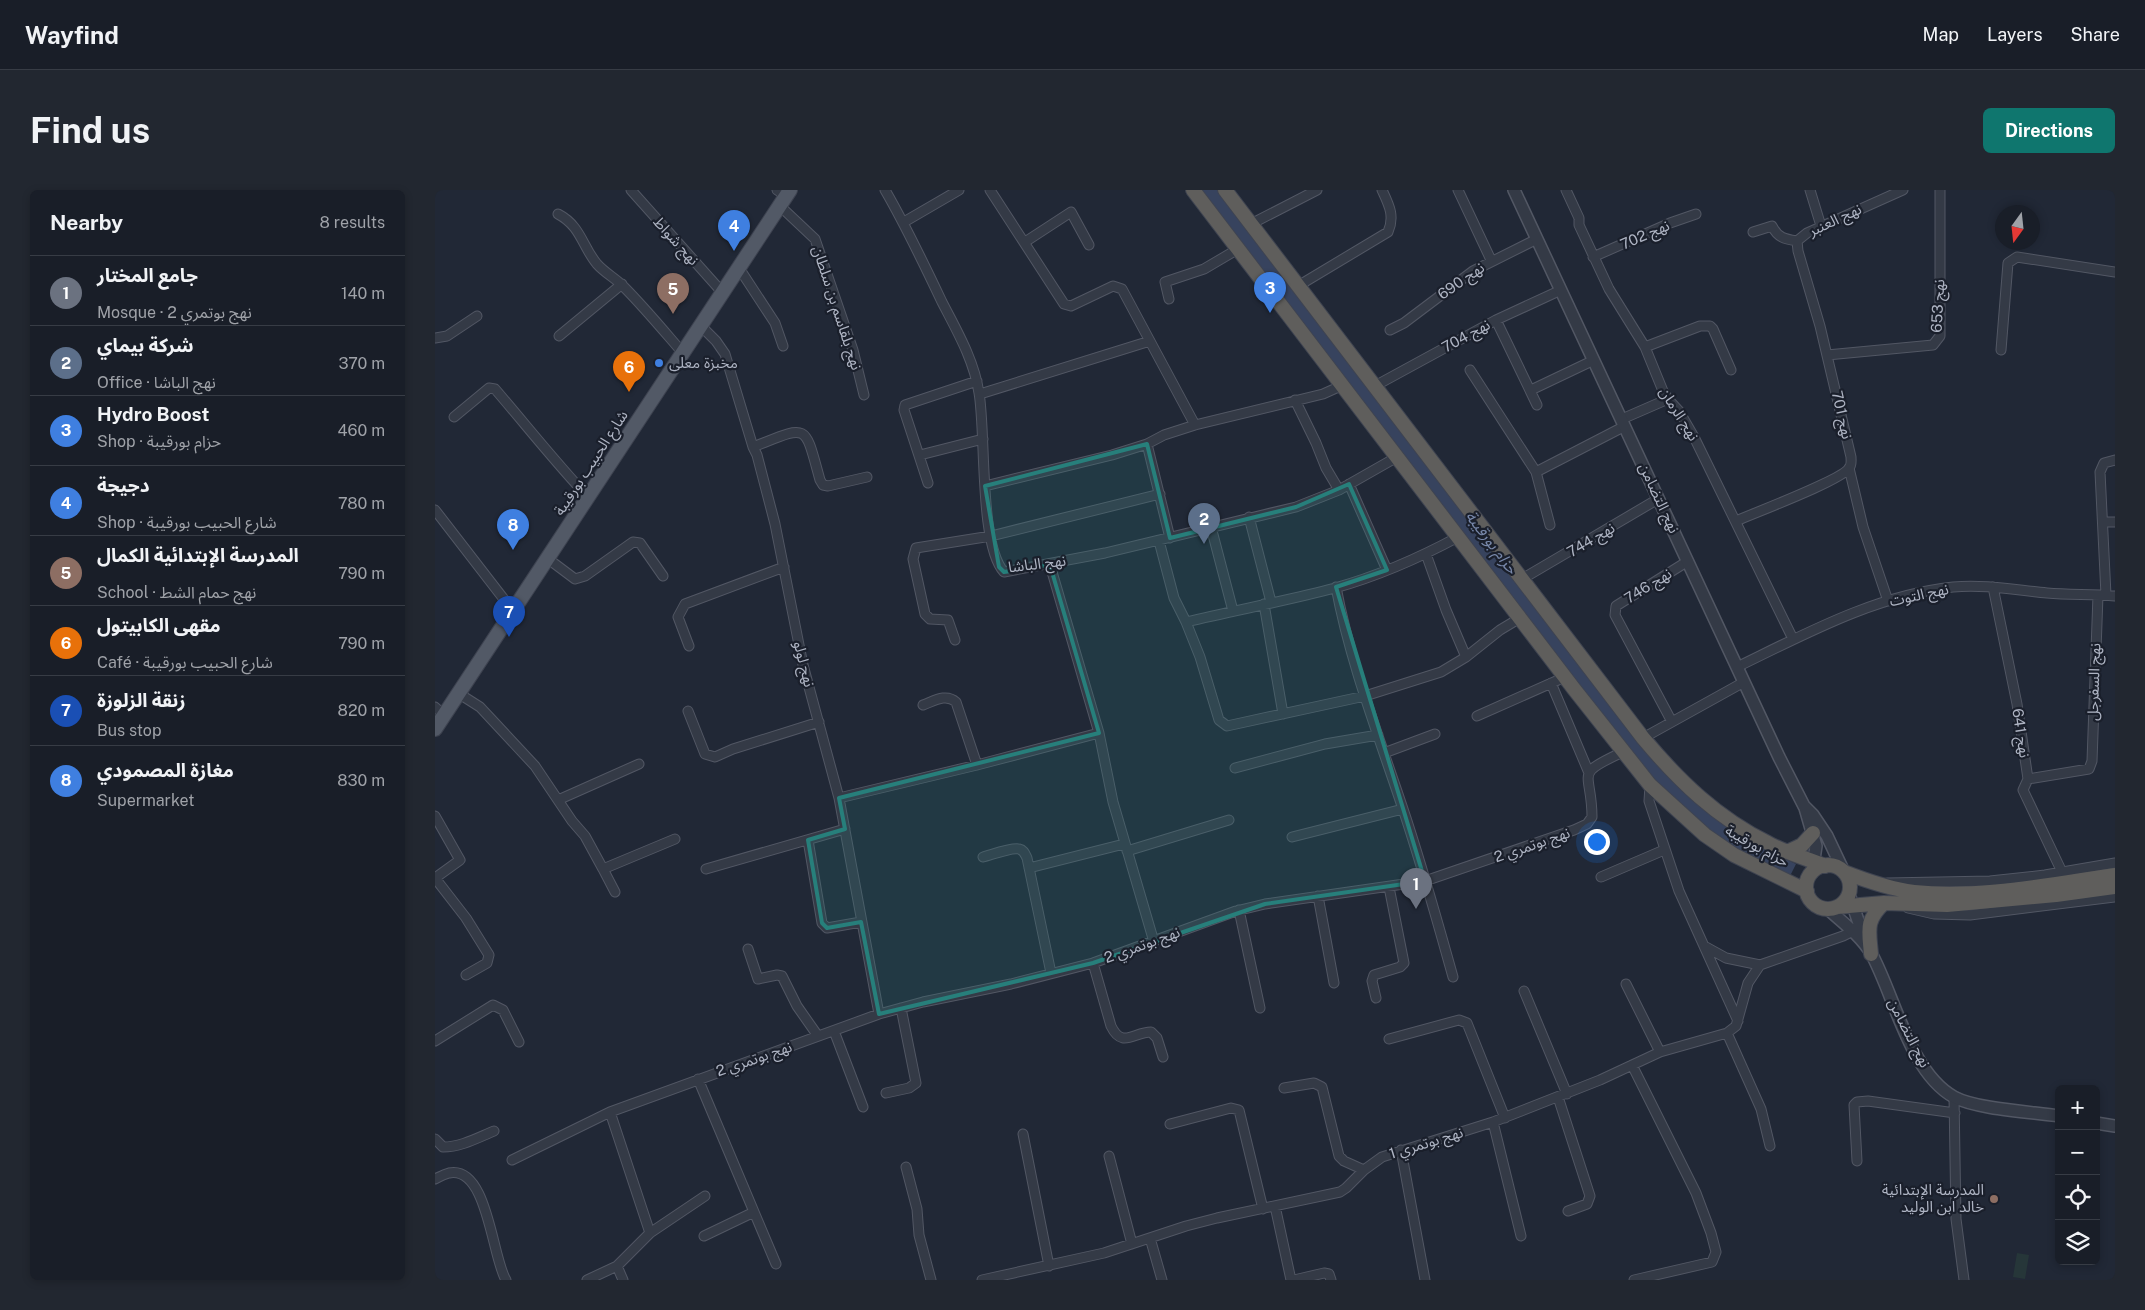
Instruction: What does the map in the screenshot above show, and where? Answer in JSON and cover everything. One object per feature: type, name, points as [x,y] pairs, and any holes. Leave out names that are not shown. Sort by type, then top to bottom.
[{"type":"highway","name":"حزام بورقيبة","points":[[1193,190],[1565,677],[1650,785],[1705,835],[1734,855],[1807,891]]},
{"type":"highway","name":"حزام بورقيبة","points":[[1225,190],[1373,387],[1643,738],[1685,785],[1714,811],[1751,834],[1817,867]]},
{"type":"highway","points":[[1787,852],[1802,845],[1813,833]]},
{"type":"highway","points":[[2115,875],[1987,892],[1929,893],[1877,884],[1844,872],[1836,867],[1817,867],[1808,880],[1807,891],[1814,904],[1833,908],[1851,899],[1884,903],[1947,905],[2056,895],[2115,887]]},
{"type":"highway","points":[[1844,872],[1850,884],[1851,899]]},
{"type":"highway","points":[[1869,950],[1869,932],[1861,926],[1884,903]]},
{"type":"main road","name":"شارع الحبيب بورقيبة","points":[[435,729],[439,711],[458,693],[513,611],[739,268],[783,196]]},
{"type":"street","name":"نهج شواط","points":[[631,190],[722,292]]},
{"type":"street","name":"نهج الباشا","points":[[885,190],[904,222],[965,347],[977,381],[980,394],[985,486],[991,536],[999,566],[1004,572],[1159,541],[1249,517],[1296,507],[1339,490],[1397,457]]},
{"type":"street","points":[[904,222],[959,190]]},
{"type":"street","points":[[990,190],[1064,304],[1071,306],[1113,286],[1123,289],[1195,425]]},
{"type":"street","points":[[1251,224],[1317,190]]},
{"type":"street","points":[[1298,286],[1388,232],[1392,220],[1382,190]]},
{"type":"street","points":[[1458,190],[1491,260]]},
{"type":"street","name":"نهج التضامن","points":[[1514,190],[1804,806],[1816,846],[1817,867]]},
{"type":"street","name":"نهج الرمان","points":[[1566,190],[1579,218],[1579,225],[1609,289],[1645,347],[1668,399],[1679,411],[1694,437],[1793,640]]},
{"type":"street","points":[[1810,190],[1821,226]]},
{"type":"street","name":"نهج العنبر","points":[[1797,240],[1821,226],[1903,190]]},
{"type":"street","name":"نهج 653","points":[[1827,355],[1933,345],[1940,336],[1939,190]]},
{"type":"street","name":"نهج بلقاسم بن سلطان","points":[[783,196],[815,239],[853,350],[863,395]]},
{"type":"street","points":[[1025,242],[1071,212],[1089,245]]},
{"type":"street","points":[[558,214],[570,220],[586,250],[597,264],[622,284],[682,352]]},
{"type":"street","name":"نهج 702","points":[[1593,257],[1670,223],[1696,214]]},
{"type":"street","points":[[1753,232],[1772,226],[1776,234],[1783,239],[1797,240]]},
{"type":"street","name":"نهج 690","points":[[1390,330],[1404,323],[1473,270],[1537,239]]},
{"type":"street","name":"نهج 701","points":[[1797,240],[1797,251],[1827,355],[1851,457],[1849,468],[1863,527],[1888,601]]},
{"type":"street","points":[[1169,299],[1165,282],[1204,269],[1239,249]]},
{"type":"street","points":[[2001,350],[2008,262],[2017,257],[2115,272]]},
{"type":"street","points":[[739,268],[775,322],[783,346]]},
{"type":"street","points":[[559,336],[622,284]]},
{"type":"street","name":"نهج 704","points":[[1373,387],[1496,320],[1561,290]]},
{"type":"street","points":[[435,338],[447,336],[477,316]]},
{"type":"street","points":[[1496,320],[1537,405]]},
{"type":"street","name":"نهج لولو","points":[[700,325],[725,354],[757,455],[784,567],[803,665],[839,798],[879,1014]]},
{"type":"street","points":[[1645,347],[1700,326],[1710,326],[1731,370]]},
{"type":"street","points":[[980,394],[1150,341]]},
{"type":"street","points":[[1531,390],[1594,360]]},
{"type":"street","points":[[1470,370],[1536,472],[1550,525]]},
{"type":"street","points":[[928,483],[904,410],[905,404],[977,381]]},
{"type":"street","points":[[985,486],[1065,467],[1147,444],[1164,435],[1195,425],[1323,394],[1343,385]]},
{"type":"street","points":[[454,417],[489,388],[495,389],[554,461],[588,497]]},
{"type":"street","points":[[1536,472],[1668,399]]},
{"type":"street","points":[[1295,400],[1326,468],[1339,490]]},
{"type":"street","points":[[753,447],[799,431],[805,434],[809,441],[820,480],[823,484],[828,486],[867,477]]},
{"type":"street","points":[[920,455],[983,439]]},
{"type":"street","points":[[1147,444],[1170,538]]},
{"type":"street","name":"نهج السفرجل","points":[[2028,779],[2089,769],[2106,595],[2100,472],[2104,463],[2115,460]]},
{"type":"street","points":[[1736,521],[1833,479],[1849,468]]},
{"type":"street","points":[[1349,484],[1387,570]]},
{"type":"street","points":[[955,640],[948,620],[945,618],[934,620],[925,614],[913,559],[914,552],[920,546],[991,536],[1160,494]]},
{"type":"street","name":"نهج 744","points":[[1522,579],[1658,499]]},
{"type":"street","points":[[435,510],[513,611]]},
{"type":"street","points":[[1249,517],[1268,603],[1283,714]]},
{"type":"street","points":[[2103,522],[2115,522]]},
{"type":"street","points":[[1211,527],[1233,611]]},
{"type":"street","points":[[1186,622],[1336,587],[1387,570],[1426,554],[1458,537]]},
{"type":"street","points":[[1159,541],[1174,598],[1200,657],[1222,724],[1232,726],[1365,696],[1441,672],[1520,618]]},
{"type":"street","points":[[547,558],[575,580],[585,576],[633,542],[640,543],[663,576]]},
{"type":"street","points":[[1426,554],[1446,610],[1466,656]]},
{"type":"street","name":"نهج 746","points":[[1672,722],[1615,614],[1616,606],[1688,561]]},
{"type":"street","points":[[1050,564],[1099,733],[1113,802],[1125,847],[1154,942]]},
{"type":"street","points":[[689,646],[677,617],[685,604],[784,567]]},
{"type":"street","points":[[1336,587],[1341,613],[1365,696],[1403,809],[1453,977]]},
{"type":"street","name":"نهج التوت","points":[[1737,667],[1793,640],[1888,601],[1913,593],[1938,589],[1993,587],[2048,593],[2106,595]]},
{"type":"street","name":"نهج 641","points":[[1993,587],[2017,704],[2028,779],[2023,790],[2062,872]]},
{"type":"street","points":[[1477,716],[1565,677]]},
{"type":"street","points":[[1643,738],[1744,682]]},
{"type":"street","points":[[1551,683],[1589,773]]},
{"type":"street","points":[[458,693],[480,708],[535,766],[585,836],[615,892]]},
{"type":"street","points":[[923,704],[944,698],[952,698],[956,702],[977,765]]},
{"type":"street","points":[[688,711],[705,754],[715,758],[733,749],[819,722]]},
{"type":"street","points":[[839,798],[1099,733]]},
{"type":"street","points":[[1384,753],[1435,734]]},
{"type":"street","points":[[1235,768],[1325,744],[1378,735]]},
{"type":"street","points":[[1589,773],[1593,766],[1623,752]]},
{"type":"street","points":[[558,800],[639,764]]},
{"type":"street","name":"نهج بوتمري 2","points":[[512,1160],[610,1112],[879,1014],[1093,963],[1239,910],[1265,904],[1389,888],[1425,881],[1565,834],[1587,824],[1591,820],[1588,787],[1589,773]]},
{"type":"street","points":[[1650,785],[1649,801],[1679,892],[1738,1021]]},
{"type":"street","name":"نهج التضامن","points":[[1804,806],[1813,815],[1827,836],[1844,872]]},
{"type":"street","points":[[1292,838],[1403,809]]},
{"type":"street","points":[[435,816],[460,860],[435,878],[466,918],[489,955],[487,963],[466,975]]},
{"type":"street","points":[[1029,868],[1125,847],[1229,820]]},
{"type":"street","points":[[706,869],[845,829]]},
{"type":"street","points":[[603,869],[675,839]]},
{"type":"street","points":[[808,840],[822,923],[827,928],[861,922]]},
{"type":"street","points":[[983,856],[1019,849],[1024,852],[1051,973]]},
{"type":"street","points":[[1601,877],[1664,850]]},
{"type":"street","points":[[1877,884],[1990,881],[2115,863]]},
{"type":"street","points":[[1376,998],[1372,981],[1374,975],[1400,968],[1404,962],[1389,888]]},
{"type":"street","points":[[1318,896],[1334,983]]},
{"type":"street","points":[[1899,903],[1914,910],[1934,914],[1971,914],[2115,897]]},
{"type":"street","name":"نهج التضامن","points":[[1851,899],[1869,950],[1915,1053],[1932,1076],[1954,1097],[1975,1104],[2055,1115]]},
{"type":"street","name":"نهج التضامن","points":[[1833,908],[1861,926]]},
{"type":"street","points":[[1239,910],[1260,1008]]},
{"type":"street","points":[[1770,1146],[1761,1109],[1727,1033],[1734,1029],[1738,1021],[1750,977],[1759,965],[1861,926]]},
{"type":"street","points":[[1705,946],[1726,958],[1759,965]]},
{"type":"street","points":[[748,949],[758,979],[777,975],[782,976],[797,1006],[818,1036]]},
{"type":"street","points":[[1093,963],[1111,1026],[1116,1034],[1127,1039],[1151,1032],[1157,1038],[1163,1057]]},
{"type":"street","points":[[1627,984],[1660,1052]]},
{"type":"street","points":[[1524,991],[1567,1094]]},
{"type":"street","points":[[435,1041],[493,1006],[503,1010],[519,1042]]},
{"type":"street","points":[[886,1093],[909,1088],[916,1082],[901,1008]]},
{"type":"street","points":[[1389,1039],[1459,1020],[1467,1023],[1505,1118]]},
{"type":"street","points":[[834,1031],[863,1107]]},
{"type":"street","name":"نهج بوتمري 1","points":[[982,1280],[1105,1253],[1186,1226],[1340,1192],[1347,1188],[1364,1170],[1382,1157],[1505,1118],[1567,1094],[1660,1052],[1727,1033]]},
{"type":"street","points":[[1632,1065],[1696,1193],[1716,1252],[1712,1262],[1634,1280]]},
{"type":"street","points":[[698,1079],[776,1264]]},
{"type":"street","points":[[1284,1088],[1314,1082],[1322,1087],[1339,1156],[1344,1161],[1364,1170]]},
{"type":"street","points":[[1558,1097],[1590,1196],[1587,1204],[1568,1211]]},
{"type":"street","points":[[1954,1097],[1957,1219],[1964,1280]]},
{"type":"street","points":[[1857,1161],[1854,1105],[1857,1102],[1868,1101],[1955,1113]]},
{"type":"street","points":[[1170,1124],[1231,1108],[1239,1110],[1263,1208]]},
{"type":"street","points":[[610,1112],[650,1232]]},
{"type":"street","points":[[1493,1122],[1521,1236]]},
{"type":"street","points":[[2100,1123],[2115,1126]]},
{"type":"street","points":[[435,1139],[443,1147],[450,1147],[462,1144],[494,1130]]},
{"type":"street","points":[[1023,1134],[1049,1266]]},
{"type":"street","points":[[1401,1150],[1425,1280]]},
{"type":"street","points":[[1109,1156],[1132,1244]]},
{"type":"street","points":[[907,1167],[917,1209],[919,1235],[931,1280]]},
{"type":"street","points":[[435,1179],[449,1173],[456,1173],[471,1180],[483,1199],[506,1280]]},
{"type":"street","points":[[587,1280],[617,1266],[650,1232],[705,1196]]},
{"type":"street","points":[[1275,1206],[1292,1280],[1324,1273],[1329,1274],[1331,1280]]},
{"type":"street","points":[[704,1236],[753,1212]]},
{"type":"street","points":[[1150,1238],[1162,1280]]},
{"type":"street","points":[[617,1266],[623,1280]]},
{"type":"highlighted area","points":[[1147,444],[1170,538],[1296,507],[1349,484],[1387,570],[1336,587],[1425,881],[1265,904],[1093,963],[879,1014],[861,922],[827,928],[822,923],[808,840],[845,829],[839,798],[1099,733],[1050,565],[1004,572],[999,567],[985,486]]},
{"type":"shaded area","points":[[2017,1253],[2029,1255],[2025,1279],[2013,1277]]},
{"type":"water","points":[[1200,190],[1218,190],[1651,755],[1775,854],[1796,864],[1790,876],[1752,859],[1715,836],[1648,775]]},
{"type":"place","name":"دجيجة","points":[[734,251]]},
{"type":"place","name":"Hydro Boost","points":[[1270,313]]},
{"type":"place","name":"المدرسة الإبتدائية الكمال","points":[[673,314]]},
{"type":"place","name":"مخبزة معلى","points":[[659,363]]},
{"type":"place","name":"مقهى الكابيتول","points":[[629,392]]},
{"type":"place","name":"شركة بيماي","points":[[1204,544]]},
{"type":"place","name":"مغازة المصمودي","points":[[513,550]]},
{"type":"place","name":"زنقة الزلوزة","points":[[509,637]]},
{"type":"place","name":"جامع المختار","points":[[1416,909]]},
{"type":"place","name":"المدرسة الإبتدائية خالد ابن الوليد","points":[[1994,1199]]}]
